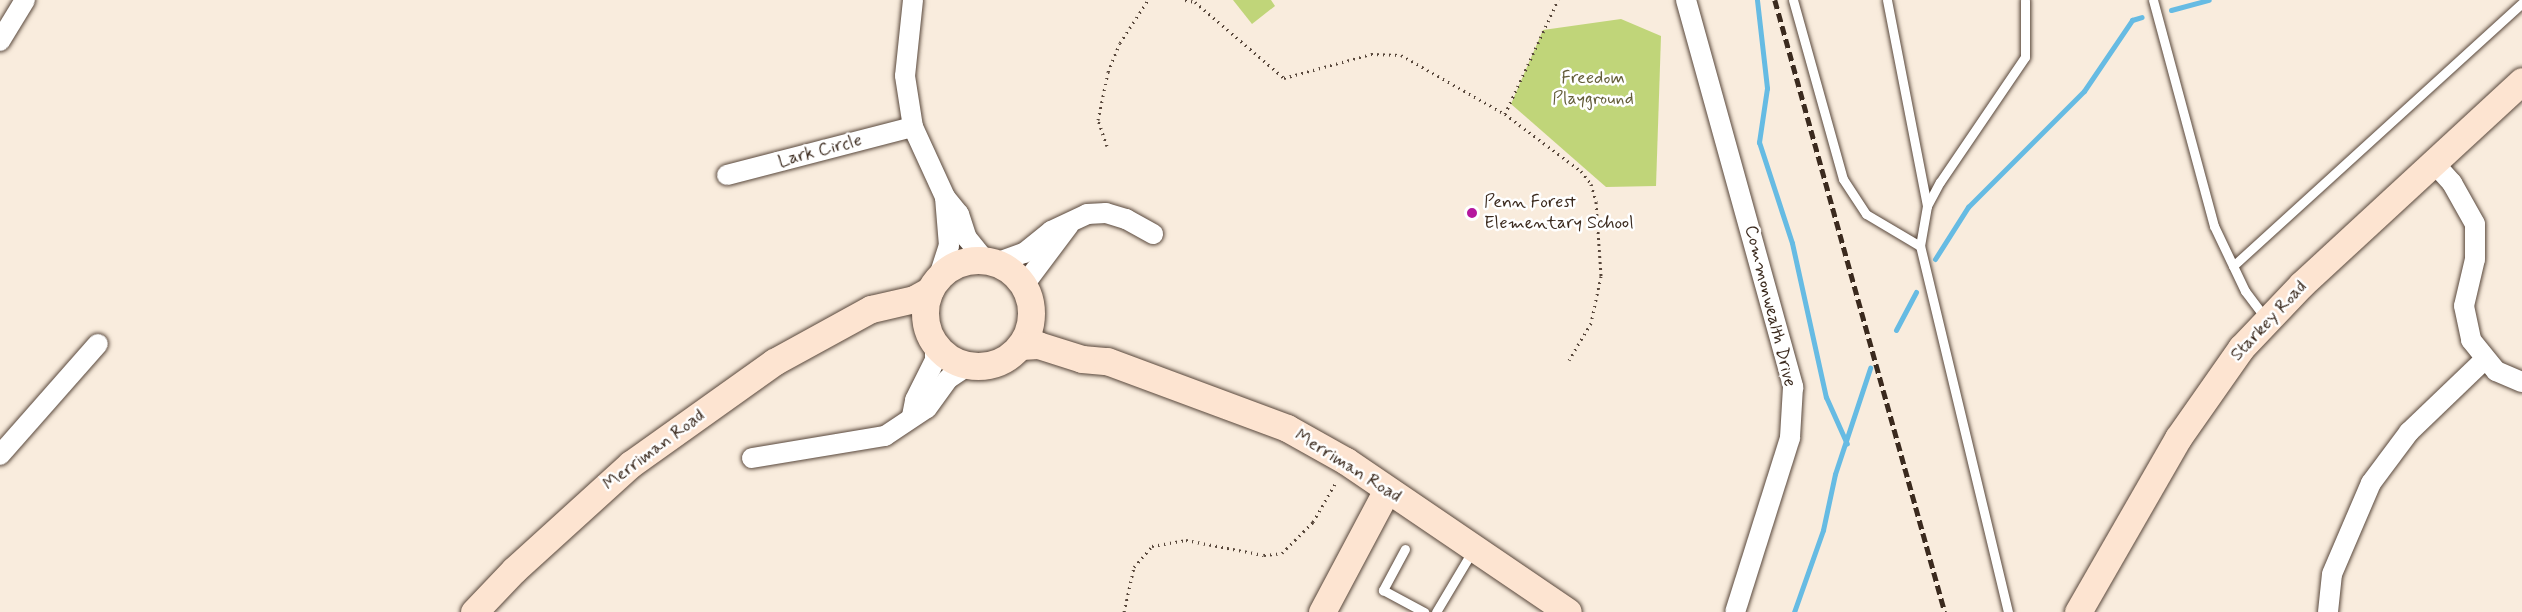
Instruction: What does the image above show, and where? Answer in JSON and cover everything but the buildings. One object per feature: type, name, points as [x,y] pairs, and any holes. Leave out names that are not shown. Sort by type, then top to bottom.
[{"type":"main road","name":"Starkey Road","points":[[2078,612],[2184,428],[2214,382],[2266,320],[2522,81]]},
{"type":"main road","points":[[991,262],[1024,285],[1032,314],[1021,346],[997,363],[967,366],[955,362],[932,339],[925,312],[934,284],[959,264],[991,262]]},
{"type":"main road","name":"Merriman Road","points":[[474,612],[514,570],[631,464],[797,346],[871,309],[914,299],[934,284]]},
{"type":"main road","name":"Merriman Road","points":[[1032,314],[1050,329],[1087,345],[1107,361]]},
{"type":"main road","name":"Merriman Road","points":[[857,318],[903,320],[932,339]]},
{"type":"main road","name":"Merriman Road","points":[[1021,346],[1038,345],[1082,359],[1107,361],[1287,428],[1346,461],[1568,612]]},
{"type":"main road","points":[[1322,612],[1387,490]]},
{"type":"street","points":[[0,40],[25,0]]},
{"type":"street","points":[[913,0],[905,76],[913,127],[945,197],[959,214],[971,245],[991,262],[1024,253],[1052,231],[1087,214],[1106,213],[1126,219],[1153,234]]},
{"type":"street","name":"Commonwealth Drive","points":[[1686,0],[1793,387],[1790,438],[1735,612]]},
{"type":"street","name":"Lark Circle","points":[[727,175],[913,127]]},
{"type":"street","points":[[2434,163],[2452,183],[2475,224],[2475,259],[2464,306],[2471,340],[2484,360],[2496,371],[2522,382]]},
{"type":"street","points":[[934,284],[949,246],[945,197]]},
{"type":"street","points":[[1024,285],[1071,223]]},
{"type":"street","points":[[912,416],[915,400],[935,360],[932,339]]},
{"type":"street","points":[[0,455],[98,344]]},
{"type":"street","points":[[2328,612],[2332,574],[2372,483],[2409,432],[2484,360]]},
{"type":"street","points":[[752,458],[864,442],[900,428],[912,416],[927,408],[948,379],[967,366]]},
{"type":"lane","points":[[1793,0],[1848,188],[1874,220],[1920,246]]},
{"type":"lane","points":[[1887,0],[1927,206],[1920,246],[2008,612]]},
{"type":"lane","points":[[1927,206],[2018,73],[2028,44],[2025,0]]},
{"type":"lane","points":[[2153,0],[2214,226],[2233,266],[2266,320]]},
{"type":"lane","points":[[2233,266],[2522,3]]},
{"type":"lane","points":[[1405,549],[1383,590],[1424,612]]},
{"type":"lane","points":[[1436,612],[1474,549]]},
{"type":"path","points":[[1107,146],[1098,120],[1108,72],[1120,44],[1148,0]]},
{"type":"path","points":[[1185,0],[1195,1],[1284,78],[1371,54],[1401,55],[1505,114],[1581,171],[1591,184],[1596,202],[1601,276],[1591,323],[1569,360]]},
{"type":"path","points":[[1505,114],[1558,0]]},
{"type":"path","points":[[1124,612],[1134,567],[1152,546],[1186,540],[1274,555],[1292,547],[1327,501],[1346,461]]},
{"type":"green space","points":[[1233,0],[1271,0],[1275,6],[1252,24]]},
{"type":"green space","name":"Freedom Playground","points":[[1621,19],[1661,36],[1656,186],[1606,187],[1511,104],[1543,30]]},
{"type":"waterway","points":[[1757,0],[1767,88],[1759,142],[1792,243],[1826,397],[1847,444]]},
{"type":"waterway","points":[[2171,10],[2209,0]]},
{"type":"waterway","points":[[1935,259],[1968,207],[2084,91],[2132,20],[2142,17]]},
{"type":"waterway","points":[[1896,330],[1916,292]]},
{"type":"waterway","points":[[1794,612],[1823,530],[1835,474],[1870,368]]},
{"type":"railway","points":[[1775,0],[1945,612]]},
{"type":"place","name":"Penn Forest Elementary School","points":[[1472,213]]}]
